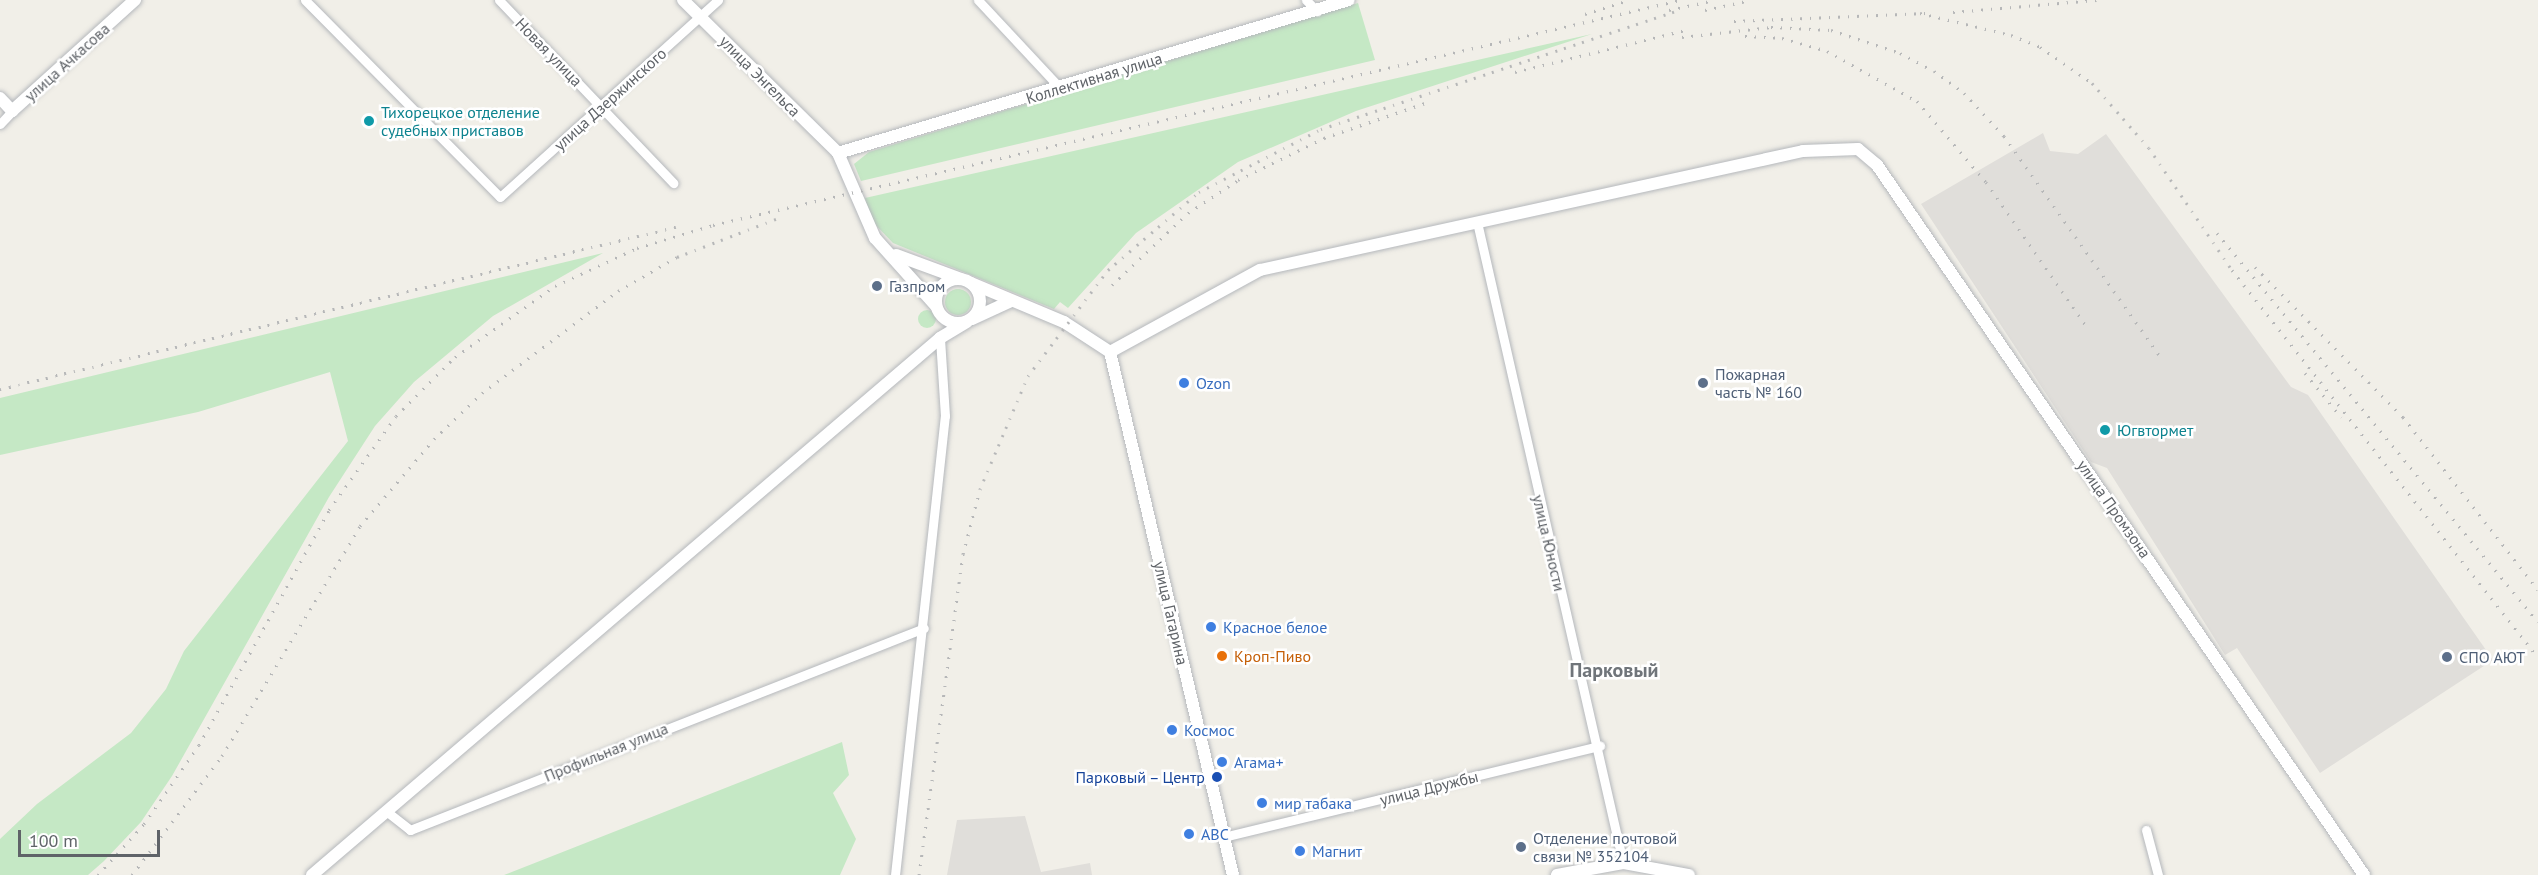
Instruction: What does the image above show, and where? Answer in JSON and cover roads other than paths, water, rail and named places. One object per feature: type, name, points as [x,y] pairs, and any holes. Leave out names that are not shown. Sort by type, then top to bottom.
[{"type":"main road","name":"улица Ачкасова","points":[[12,111],[135,0]]},
{"type":"main road","name":"улица Энгельса","points":[[683,0],[838,153],[852,176],[865,221],[895,254],[938,310]]},
{"type":"main road","name":"Коллективная улица","points":[[838,153],[1349,0]]},
{"type":"main road","points":[[0,98],[12,111]]},
{"type":"main road","name":"улица Промзона","points":[[1477,222],[1803,151],[1858,149],[1877,165],[2364,875]]},
{"type":"main road","points":[[895,254],[968,281],[1064,322],[1110,352],[1260,270],[1477,222]]},
{"type":"main road","points":[[940,338],[938,310],[944,284],[968,281]]},
{"type":"main road","points":[[968,281],[981,301],[969,321]]},
{"type":"main road","points":[[312,875],[940,338],[1011,301]]},
{"type":"main road","points":[[938,310],[952,322],[969,321]]},
{"type":"main road","name":"улица Гагарина","points":[[1110,352],[1233,875]]},
{"type":"main road","points":[[1557,875],[1609,870],[1623,863],[1689,875]]},
{"type":"street","name":"улица Дзержинского","points":[[304,0],[500,197],[603,107],[718,0]]},
{"type":"street","name":"Новая улица","points":[[499,0],[673,183]]},
{"type":"street","points":[[978,0],[1060,88]]},
{"type":"street","points":[[1306,0],[1317,11]]},
{"type":"street","name":"улица Ачкасова","points":[[0,124],[12,111]]},
{"type":"street","name":"улица Юности","points":[[1477,222],[1547,539],[1600,746],[1623,863]]},
{"type":"street","points":[[895,875],[924,628],[945,416],[940,338]]},
{"type":"street","name":"Профильная улица","points":[[386,811],[410,830],[924,628]]},
{"type":"street","name":"улица Дружбы","points":[[1223,837],[1600,746]]},
{"type":"street","points":[[2146,830],[2158,875]]},
{"type":"railway","points":[[1585,14],[1629,0]]},
{"type":"railway","points":[[98,875],[144,824],[199,745],[329,510],[396,416],[455,357],[555,286],[637,248],[713,225],[1680,0]]},
{"type":"railway","points":[[1669,10],[1715,0]]},
{"type":"railway","points":[[1705,10],[1751,0]]},
{"type":"railway","points":[[1953,12],[2096,0]]},
{"type":"railway","points":[[919,875],[963,554],[980,489],[1028,376],[1108,270],[1199,192],[1321,129],[1678,10]]},
{"type":"railway","points":[[1920,13],[2011,35],[2040,47],[2092,83],[2149,148],[2232,270],[2538,657]]},
{"type":"railway","points":[[1734,21],[1926,13]]},
{"type":"railway","points":[[1682,37],[1771,27],[1831,30],[1900,53],[1934,71],[1964,93],[2004,136],[2161,358]]},
{"type":"railway","points":[[1515,72],[1690,29]]},
{"type":"railway","points":[[1745,36],[1782,38],[1827,51],[1917,101],[1986,182],[2086,326]]},
{"type":"railway","points":[[1112,285],[1188,213],[1238,180],[1324,138],[1431,101]]},
{"type":"railway","points":[[132,875],[222,756],[360,526],[434,439],[482,393],[618,291],[677,257],[781,217]]},
{"type":"railway","points":[[0,389],[680,226]]},
{"type":"railway","points":[[2217,233],[2538,622]]},
{"type":"railway","points":[[2255,267],[2403,417],[2538,590]]},
{"type":"railway","points":[[2305,373],[2341,417]]},
{"type":"place","name":"Тихорецкое отделение судебных приставов","points":[[369,121]]},
{"type":"place","name":"Газпром","points":[[877,286]]},
{"type":"place","name":"Ozon","points":[[1184,383]]},
{"type":"place","name":"Пожарная часть № 160","points":[[1703,383]]},
{"type":"place","name":"Югвтормет","points":[[2105,430]]},
{"type":"place","name":"Красное белое","points":[[1211,627]]},
{"type":"place","name":"Кроп-Пиво","points":[[1222,656]]},
{"type":"place","name":"СПО АЮТ","points":[[2447,657]]},
{"type":"place","name":"Космос","points":[[1172,730]]},
{"type":"place","name":"Агама+","points":[[1222,762]]},
{"type":"place","name":"Парковый – Центр","points":[[1217,777]]},
{"type":"place","name":"мир табака","points":[[1262,803]]},
{"type":"place","name":"ABC","points":[[1189,834]]},
{"type":"place","name":"Отделение почтовой связи № 352104","points":[[1521,847]]},
{"type":"place","name":"Магнит","points":[[1300,851]]},
{"type":"district","name":"Парковый","points":[[1614,670]]}]
